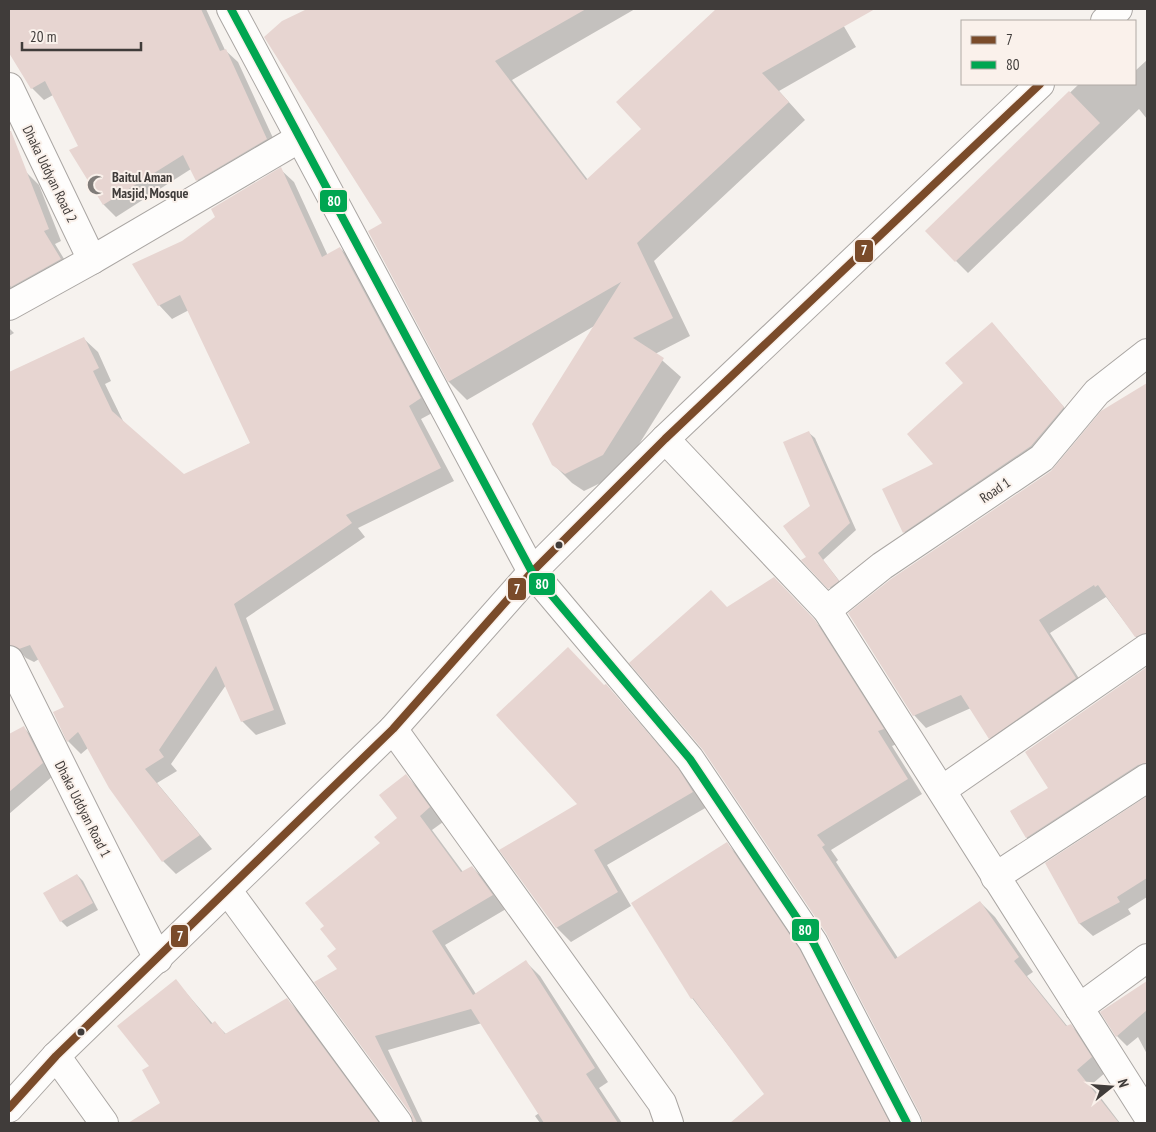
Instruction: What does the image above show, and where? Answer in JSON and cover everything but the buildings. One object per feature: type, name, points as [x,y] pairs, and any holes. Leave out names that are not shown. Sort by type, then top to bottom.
[{"type":"main road","points":[[1106,20],[1118,9]]},
{"type":"main road","points":[[233,10],[532,572],[690,759],[813,942],[907,1123]]},
{"type":"main road","points":[[9,1108],[56,1056],[393,729],[532,572],[665,440],[1039,85]]},
{"type":"main road","name":"Dhaka Uddyan Road 2","points":[[9,87],[92,260]]},
{"type":"main road","points":[[9,306],[92,260],[300,138]]},
{"type":"main road","name":"Road 1","points":[[827,610],[882,566],[1042,458],[1097,392],[1147,353]]},
{"type":"main road","points":[[665,440],[827,610],[1147,1115]]},
{"type":"main road","points":[[942,790],[1147,648]]},
{"type":"main road","name":"Dhaka Uddyan Road 1","points":[[9,660],[158,959]]},
{"type":"main road","points":[[393,729],[662,1103],[669,1123]]},
{"type":"main road","points":[[995,877],[1147,778]]},
{"type":"main road","points":[[228,891],[398,1123]]},
{"type":"main road","points":[[1080,1008],[1147,958]]},
{"type":"main road","points":[[56,1056],[104,1123]]},
{"type":"transit line","name":"80","points":[[231,9],[532,572],[690,759],[813,942],[907,1123]]},
{"type":"transit line","name":"7","points":[[9,1108],[56,1056],[393,729],[532,572],[665,439],[1039,85]]},
{"type":"place","name":"Baitul Aman Masjid, Mosque","points":[[97,185]]}]
